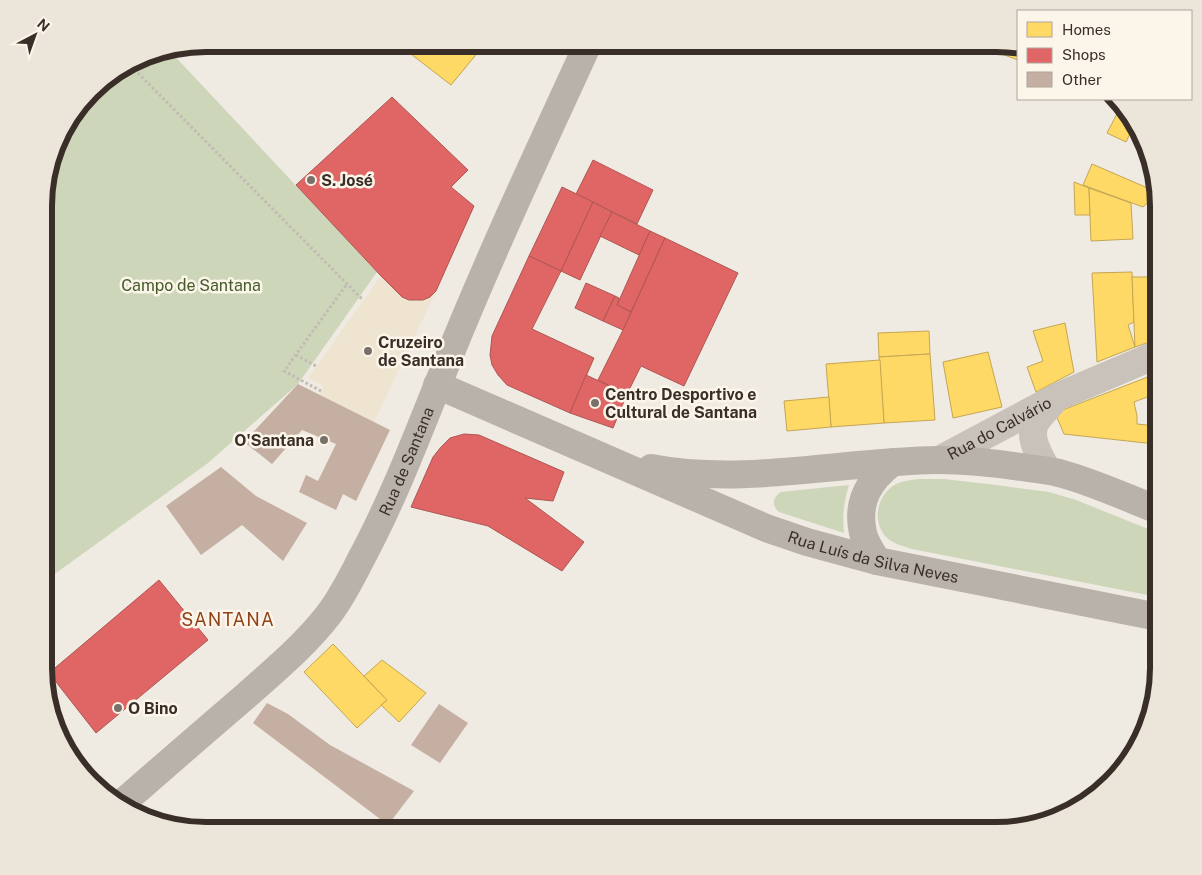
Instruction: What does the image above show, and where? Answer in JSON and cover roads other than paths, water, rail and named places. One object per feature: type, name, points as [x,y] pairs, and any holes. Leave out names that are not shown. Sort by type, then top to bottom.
[{"type":"main road","name":"Rua de Santana","points":[[126,800],[284,662],[330,613],[356,569],[378,526],[506,222],[584,53]]},
{"type":"main road","name":"Rua Luís da Silva Neves","points":[[438,385],[766,528],[807,542],[877,561],[1149,615]]},
{"type":"main road","name":"Rua Luís da Silva Neves","points":[[601,456],[667,472],[727,475],[893,462],[939,460],[993,463],[1059,473],[1149,506]]},
{"type":"main road","points":[[877,561],[863,533],[861,511],[864,495],[873,481],[882,470],[893,462]]},
{"type":"street","name":"Rua do Calvário","points":[[939,460],[1057,397],[1149,358]]},
{"type":"street","name":"Rua do Calvário","points":[[1047,470],[1037,450],[1032,434],[1036,422],[1057,397]]},
{"type":"place","name":"S. José","points":[[311,180]]},
{"type":"place","name":"Cruzeiro de Santana","points":[[368,351]]},
{"type":"place","name":"Centro Desportivo e Cultural de Santana","points":[[595,403]]},
{"type":"place","name":"O'Santana","points":[[324,440]]},
{"type":"place","name":"O Bino","points":[[118,708]]},
{"type":"district","name":"SANTANA","points":[[228,620]]},
{"type":"park label","name":"Campo de Santana","points":[[191,285]]}]
